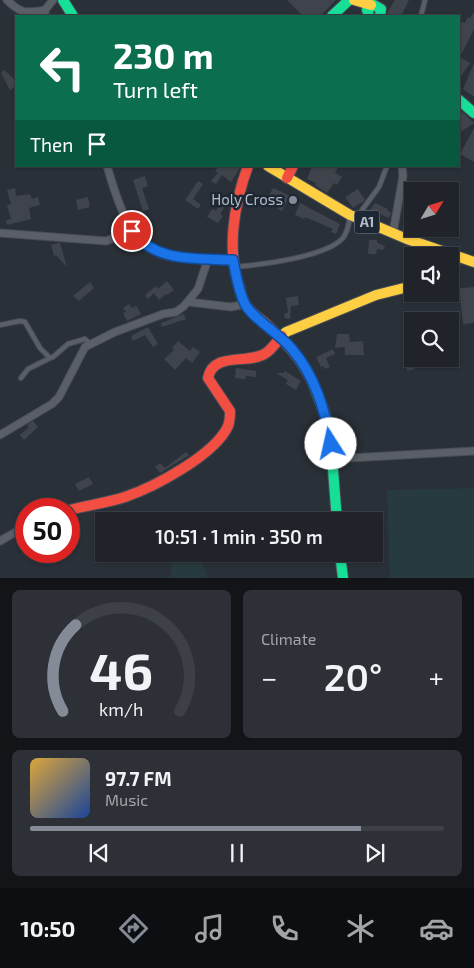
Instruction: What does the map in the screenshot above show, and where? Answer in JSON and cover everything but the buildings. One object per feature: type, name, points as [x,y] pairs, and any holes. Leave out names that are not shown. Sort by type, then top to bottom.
[{"type":"main road","points":[[63,0],[72,15]]},
{"type":"main road","points":[[333,15],[354,1],[374,9]]},
{"type":"main road","points":[[460,101],[474,113]]},
{"type":"main road","points":[[248,167],[242,182],[234,218],[235,276],[245,304],[281,338],[303,364],[320,399],[326,417],[336,512]]},
{"type":"main road","name":"A1","points":[[270,167],[350,215],[430,247]]},
{"type":"main road","points":[[287,178],[292,167]]},
{"type":"main road","name":"A1","points":[[459,258],[474,262]]},
{"type":"main road","points":[[80,507],[123,497],[146,489],[165,479],[212,445],[228,428],[230,411],[208,378],[208,372],[215,365],[228,360],[258,356],[266,353],[286,332],[376,295],[404,288]]},
{"type":"main road","points":[[341,562],[343,578]]},
{"type":"street","points":[[0,0],[8,0],[14,7],[26,13],[45,13],[53,0]]},
{"type":"street","points":[[107,167],[132,231],[149,248],[167,256],[234,263]]},
{"type":"street","points":[[393,233],[402,167]]},
{"type":"street","points":[[0,233],[106,240],[132,231]]},
{"type":"street","points":[[0,434],[52,404],[59,397],[84,347],[123,329],[163,314],[176,312],[189,302],[198,289],[208,259]]},
{"type":"street","points":[[189,302],[231,307],[245,304]]},
{"type":"street","points":[[332,459],[474,451]]},
{"type":"street","points":[[0,542],[15,533]]},
{"type":"lane","points":[[421,15],[425,0]]},
{"type":"lane","points":[[362,210],[379,187],[387,167]]},
{"type":"lane","points":[[234,263],[258,266],[292,259],[336,244],[347,232],[350,215]]},
{"type":"lane","points":[[0,325],[20,321],[26,322],[40,348],[50,358]]},
{"type":"lane","points":[[21,378],[28,369],[53,357],[68,344],[84,339],[90,344]]},
{"type":"green space","points":[[474,488],[474,578],[390,578],[387,490]]},
{"type":"green space","points":[[172,562],[201,562],[208,578],[168,578],[171,572]]},
{"type":"traffic: fast","points":[[63,0],[72,15]]},
{"type":"traffic: fast","points":[[333,15],[349,0]]},
{"type":"traffic: fast","points":[[369,15],[367,10],[374,5],[381,9],[380,15]]},
{"type":"traffic: fast","points":[[460,101],[474,113]]},
{"type":"traffic: fast","points":[[312,381],[326,417],[331,444],[336,512]]},
{"type":"traffic: fast","points":[[341,562],[343,578]]},
{"type":"traffic: slow","points":[[354,0],[371,5]]},
{"type":"traffic: slow","points":[[270,167],[350,215],[407,239],[474,262]]},
{"type":"traffic: slow","points":[[282,336],[286,332],[376,295],[404,288]]},
{"type":"traffic: jam","points":[[248,167],[236,211],[233,243],[233,259],[242,297],[249,309],[291,349],[312,381]]},
{"type":"traffic: jam","points":[[287,178],[292,167]]},
{"type":"traffic: jam","points":[[80,508],[118,499],[152,486],[182,469],[210,448],[221,437],[230,420],[230,411],[208,378],[211,370],[217,364],[224,361],[250,358],[266,353],[282,336]]},
{"type":"place","name":"Holy Cross","points":[[293,200]]},
{"type":"route","points":[[132,231],[149,248],[167,256],[233,260],[235,276],[245,304],[292,349],[307,370],[326,417],[331,444]]}]
